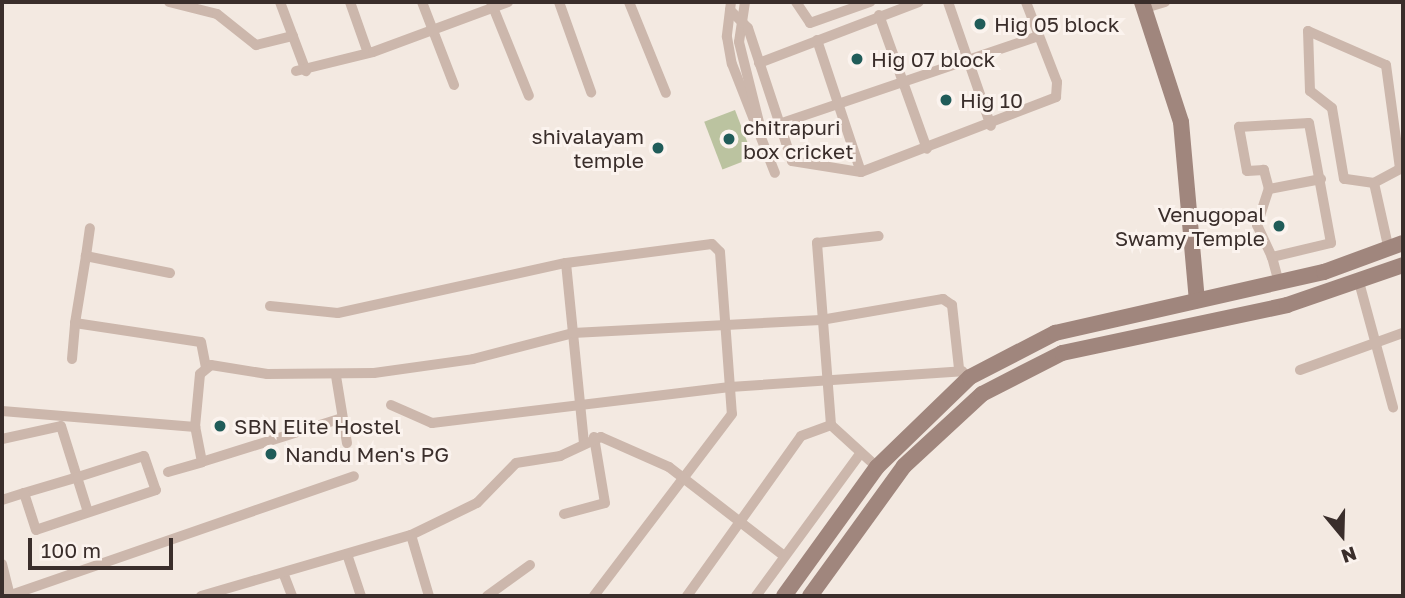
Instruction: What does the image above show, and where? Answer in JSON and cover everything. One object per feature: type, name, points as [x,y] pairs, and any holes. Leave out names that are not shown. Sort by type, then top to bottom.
[{"type":"main road","points":[[1144,5],[1181,122],[1197,300]]},
{"type":"main road","points":[[784,596],[877,467],[964,373],[1055,334],[1197,300],[1279,284],[1396,247]]},
{"type":"main road","points":[[810,596],[904,466],[982,394],[1062,353],[1109,339],[1287,305],[1403,265]]},
{"type":"street","points":[[169,2],[183,10],[217,14],[256,45],[293,36]]},
{"type":"street","points":[[280,2],[293,36],[301,71],[368,53],[492,5],[508,2]]},
{"type":"street","points":[[350,2],[368,53]]},
{"type":"street","points":[[422,2],[454,85]]},
{"type":"street","points":[[559,2],[591,92]]},
{"type":"street","points":[[629,2],[666,93]]},
{"type":"street","points":[[745,2],[739,42],[761,130],[775,173]]},
{"type":"street","points":[[796,2],[810,23],[870,2]]},
{"type":"street","points":[[759,63],[879,15],[919,2]]},
{"type":"street","points":[[948,2],[991,126]]},
{"type":"street","points":[[731,6],[742,23],[759,63],[792,161],[861,172],[991,126],[1056,97],[1039,36],[1026,2]]},
{"type":"street","points":[[1144,5],[1165,2]]},
{"type":"street","points":[[492,5],[529,96]]},
{"type":"street","points":[[731,6],[732,64],[761,130]]},
{"type":"street","points":[[879,15],[926,149]]},
{"type":"street","points":[[1308,31],[1386,65],[1400,169],[1374,183],[1344,179],[1332,108],[1310,91],[1308,31]]},
{"type":"street","points":[[761,130],[1039,36]]},
{"type":"street","points":[[817,40],[861,172]]},
{"type":"street","points":[[1272,257],[1331,243],[1309,124],[1239,127],[1247,172],[1264,170],[1269,189],[1257,225],[1272,257],[1279,284]]},
{"type":"street","points":[[1269,189],[1321,179]]},
{"type":"street","points":[[1374,183],[1396,247]]},
{"type":"street","points":[[72,359],[90,228]]},
{"type":"street","points":[[877,467],[859,454],[831,425],[821,320],[820,240],[879,236]]},
{"type":"street","points":[[270,306],[338,313],[566,263],[712,244],[720,252],[732,414],[594,596]]},
{"type":"street","points":[[86,256],[170,273]]},
{"type":"street","points":[[566,263],[584,444]]},
{"type":"street","points":[[1359,282],[1393,407]]},
{"type":"street","points":[[206,367],[336,376],[473,359],[573,333],[725,320],[821,320],[943,299],[952,305],[964,373],[730,387],[580,402],[432,423],[391,405]]},
{"type":"street","points":[[75,323],[201,342],[206,367],[195,427],[202,462]]},
{"type":"street","points":[[1300,370],[1403,333]]},
{"type":"street","points":[[336,376],[339,419],[347,443]]},
{"type":"street","points":[[2,411],[195,427]]},
{"type":"street","points":[[168,472],[339,419]]},
{"type":"street","points":[[687,596],[801,436],[831,425]]},
{"type":"street","points":[[2,439],[61,426],[88,512]]},
{"type":"street","points":[[564,514],[605,503],[594,437]]},
{"type":"street","points":[[201,596],[218,594],[284,575],[411,535],[477,503],[516,463],[584,444],[594,437],[628,445],[683,477],[783,555]]},
{"type":"street","points":[[756,596],[783,555],[859,454]]},
{"type":"street","points":[[2,500],[145,456],[156,490],[36,530],[24,494]]},
{"type":"street","points":[[2,564],[10,596],[354,476]]},
{"type":"street","points":[[411,535],[429,596]]},
{"type":"street","points":[[347,554],[361,596]]},
{"type":"street","points":[[487,596],[530,565]]},
{"type":"street","points":[[284,575],[292,596]]},
{"type":"green space","name":"chitrapuri box cricket","points":[[735,110],[753,158],[722,169],[704,122]]},
{"type":"place","name":"Hig 05 block","points":[[980,24]]},
{"type":"place","name":"Hig 07 block","points":[[857,59]]},
{"type":"place","name":"Hig 10","points":[[946,100]]},
{"type":"place","name":"chitrapuri box cricket","points":[[729,139]]},
{"type":"place","name":"shivalayam temple","points":[[658,148]]},
{"type":"place","name":"Venugopal Swamy Temple","points":[[1279,226]]},
{"type":"place","name":"SBN Elite Hostel","points":[[220,426]]},
{"type":"place","name":"Nandu Men's PG","points":[[271,454]]}]
